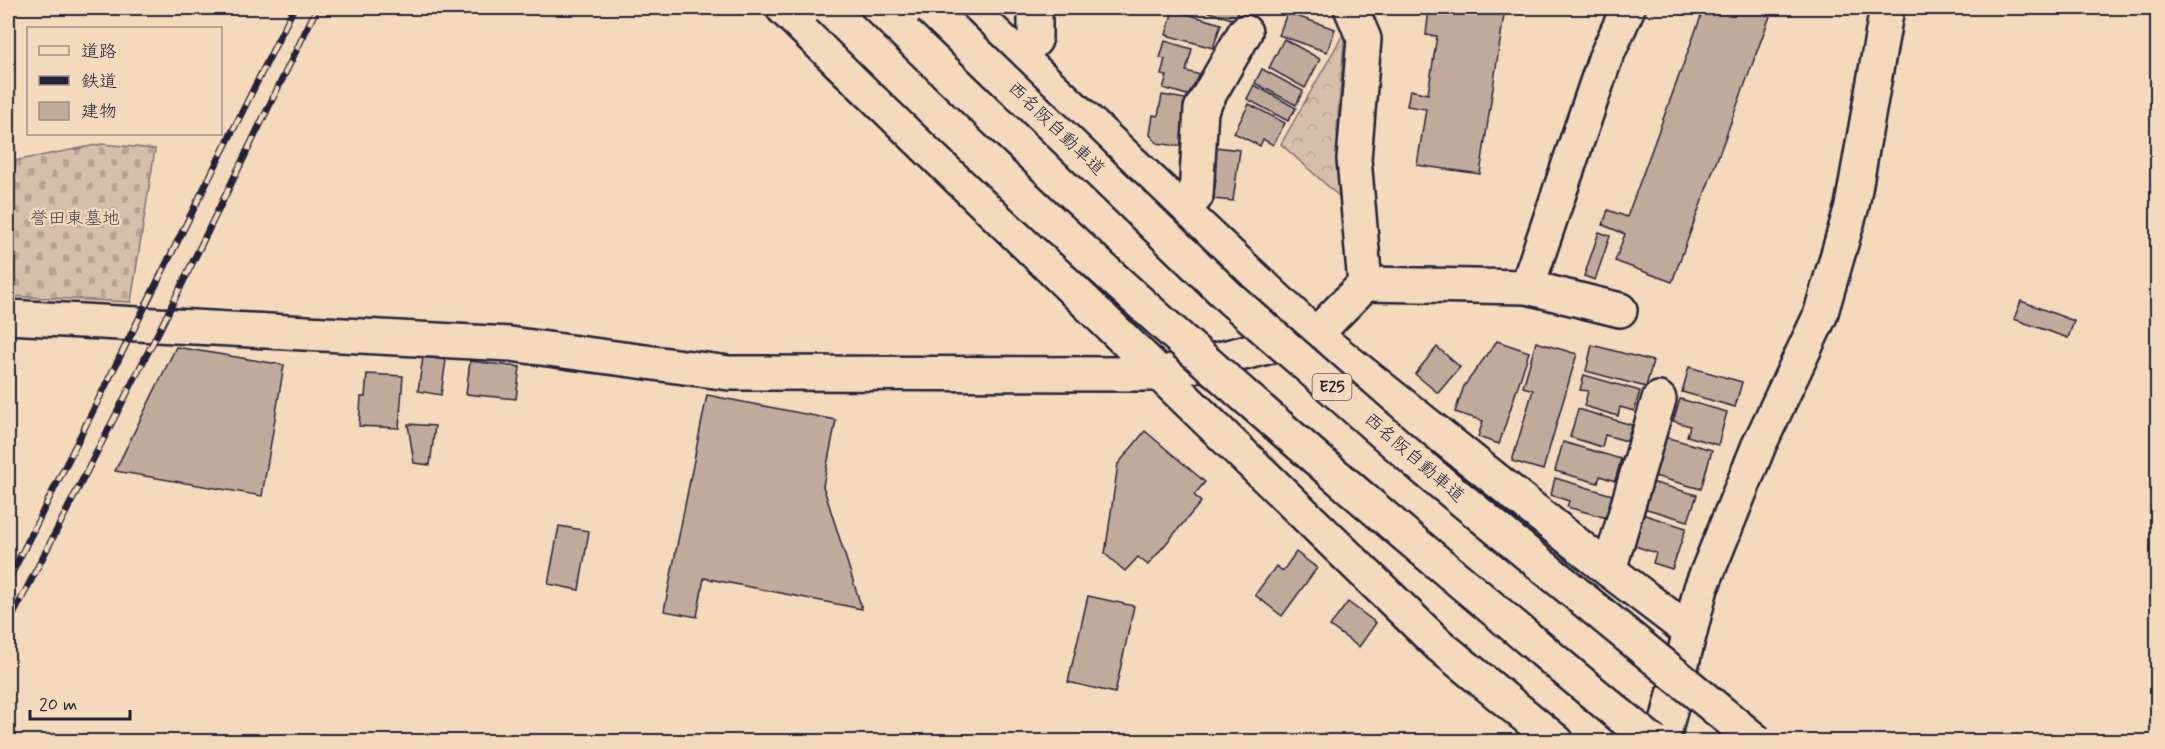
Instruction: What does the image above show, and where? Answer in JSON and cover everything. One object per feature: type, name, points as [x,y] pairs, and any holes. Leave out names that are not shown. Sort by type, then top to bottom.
[{"type":"main road","points":[[783,8],[1439,645],[1557,741]]},
{"type":"main road","points":[[829,8],[908,86],[1220,376],[1389,521],[1653,741]]},
{"type":"main road","name":"西名阪自動車道","points":[[930,8],[1231,299],[1427,471],[1756,741]]},
{"type":"main road","points":[[968,8],[1315,335],[1690,632]]},
{"type":"main road","points":[[1020,57],[1035,40],[1035,8]]},
{"type":"main road","points":[[1351,8],[1364,39],[1353,159],[1365,284]]},
{"type":"main road","points":[[1527,288],[1605,59],[1628,8]]},
{"type":"main road","points":[[1662,741],[1701,588],[1759,445],[1820,316],[1851,206],[1887,8]]},
{"type":"main road","points":[[1183,210],[1196,196],[1201,109],[1245,32]]},
{"type":"main road","points":[[8,317],[510,344],[729,373],[1160,374],[1315,335],[1365,284],[1527,288],[1620,310]]},
{"type":"main road","points":[[1609,570],[1659,399]]},
{"type":"green space","points":[[1345,31],[1337,130],[1342,199],[1281,144]]},
{"type":"green space","name":"誉田東墓地","points":[[102,144],[155,149],[131,302],[8,296],[8,162]]},
{"type":"building","points":[[1196,8],[1239,8],[1235,20]]},
{"type":"building","points":[[1441,8],[1505,8],[1480,174],[1417,165],[1426,109],[1407,106],[1410,90],[1428,94],[1437,36],[1426,35],[1429,9],[1440,11]]},
{"type":"building","points":[[1704,8],[1773,8],[1672,282],[1615,261],[1625,234],[1603,225],[1608,210],[1627,217]]},
{"type":"building","points":[[1173,10],[1221,24],[1213,48],[1166,35]]},
{"type":"building","points":[[1287,13],[1335,29],[1327,52],[1279,35]]},
{"type":"building","points":[[1284,39],[1320,59],[1305,88],[1269,68]]},
{"type":"building","points":[[1165,41],[1192,49],[1186,71],[1200,75],[1194,97],[1163,88],[1167,76],[1161,75],[1165,59],[1160,58]]},
{"type":"building","points":[[1262,69],[1303,91],[1296,105],[1255,83]]},
{"type":"building","points":[[1254,85],[1296,108],[1288,121],[1247,99]]},
{"type":"building","points":[[1162,95],[1191,100],[1183,147],[1157,143],[1150,135],[1153,115],[1158,116]]},
{"type":"building","points":[[1249,104],[1285,123],[1273,145],[1263,139],[1260,146],[1234,133]]},
{"type":"building","points":[[1215,147],[1240,150],[1233,201],[1213,199],[1216,179],[1211,179]]},
{"type":"building","points":[[1599,232],[1610,236],[1595,280],[1584,276]]},
{"type":"building","points":[[2021,301],[2074,321],[2068,338],[2014,319]]},
{"type":"building","points":[[1497,341],[1529,352],[1499,444],[1478,437],[1483,421],[1455,412],[1464,386]]},
{"type":"building","points":[[1536,342],[1577,354],[1543,470],[1512,461],[1533,390],[1523,387]]},
{"type":"building","points":[[1592,345],[1653,361],[1646,387],[1586,371]]},
{"type":"building","points":[[176,347],[284,365],[262,496],[115,471]]},
{"type":"building","points":[[1437,347],[1460,367],[1438,393],[1415,374]]},
{"type":"building","points":[[423,357],[446,360],[441,395],[418,391]]},
{"type":"building","points":[[470,361],[520,367],[516,399],[466,394]]},
{"type":"building","points":[[1689,367],[1742,382],[1735,407],[1682,392]]},
{"type":"building","points":[[367,374],[403,376],[399,428],[359,426],[361,397],[365,397]]},
{"type":"building","points":[[1584,375],[1640,391],[1634,411],[1620,407],[1618,416],[1584,406],[1588,391],[1580,390]]},
{"type":"building","points":[[707,395],[836,420],[823,486],[862,609],[704,578],[697,617],[664,611]]},
{"type":"building","points":[[1680,399],[1727,412],[1718,445],[1687,436],[1690,426],[1673,421]]},
{"type":"building","points":[[1578,409],[1632,425],[1627,441],[1605,435],[1602,447],[1570,437]]},
{"type":"building","points":[[408,424],[435,426],[430,465],[414,463]]},
{"type":"building","points":[[1145,431],[1205,482],[1194,495],[1201,502],[1148,565],[1138,557],[1125,571],[1105,554],[1118,464]]},
{"type":"building","points":[[1665,437],[1712,450],[1701,489],[1654,476]]},
{"type":"building","points":[[1563,442],[1621,459],[1615,481],[1600,476],[1598,483],[1555,471]]},
{"type":"building","points":[[1555,478],[1619,497],[1611,519],[1567,507],[1569,501],[1551,495]]},
{"type":"building","points":[[1648,481],[1697,495],[1688,521],[1640,507]]},
{"type":"building","points":[[1642,514],[1686,528],[1672,569],[1653,563],[1656,553],[1632,545]]},
{"type":"building","points":[[559,526],[589,531],[579,590],[548,584]]},
{"type":"building","points":[[1296,552],[1317,568],[1282,616],[1255,595],[1276,566],[1283,571]]},
{"type":"building","points":[[1088,596],[1134,606],[1115,693],[1068,682]]},
{"type":"building","points":[[1348,602],[1376,623],[1359,647],[1330,626]]},
{"type":"railway","points":[[8,581],[294,8]]},
{"type":"railway","points":[[8,625],[162,325],[317,8]]}]
